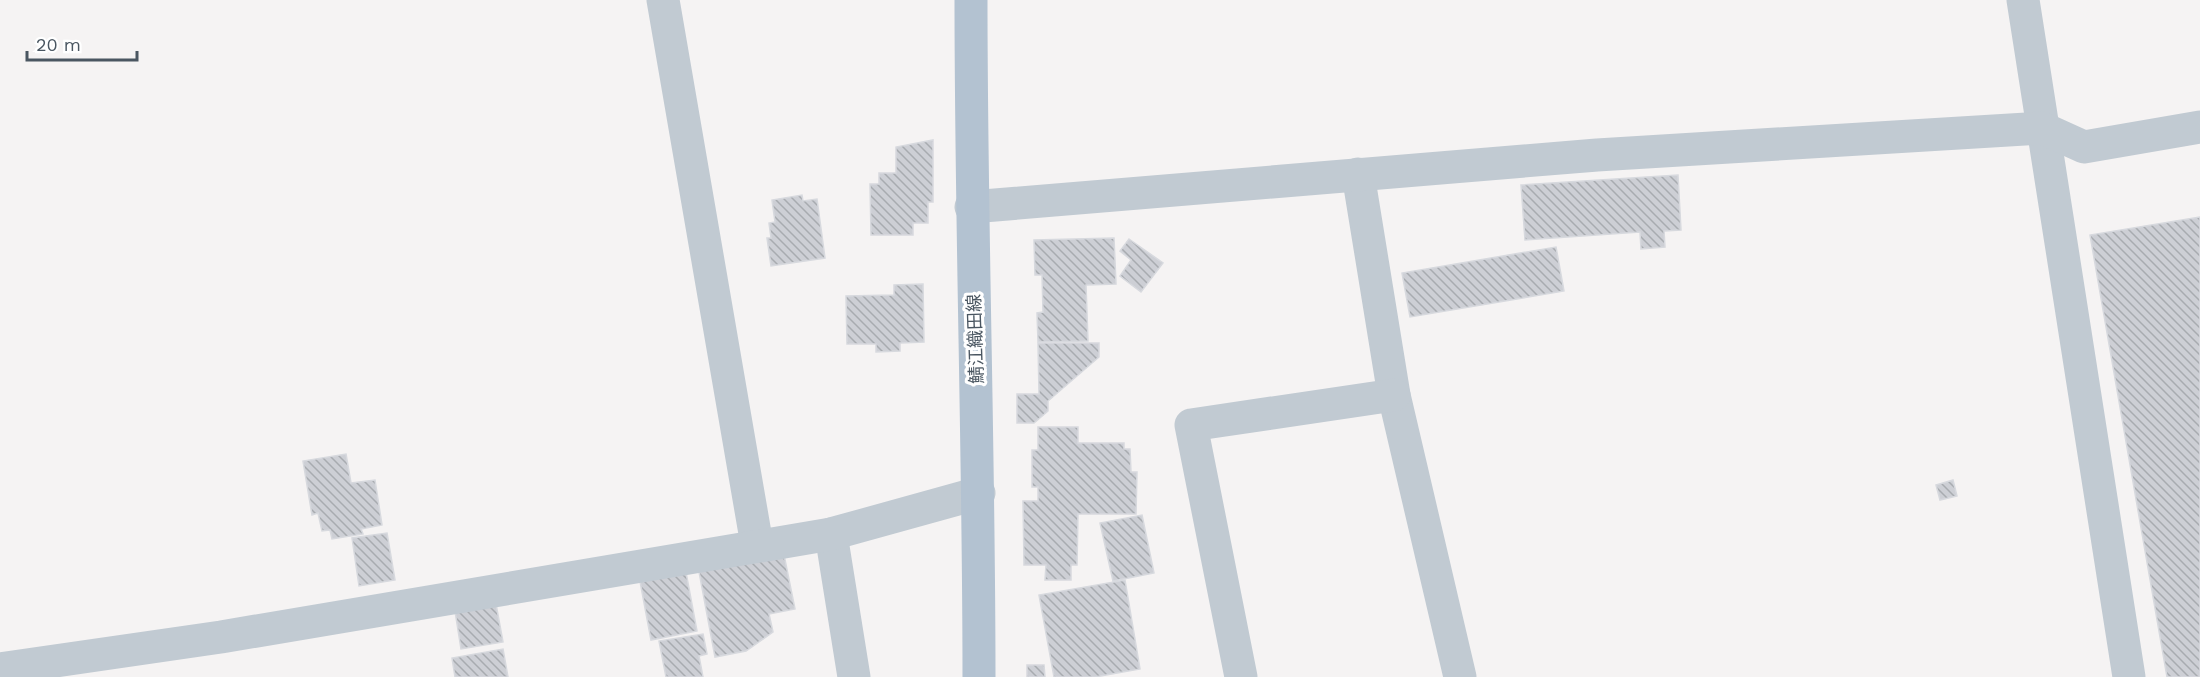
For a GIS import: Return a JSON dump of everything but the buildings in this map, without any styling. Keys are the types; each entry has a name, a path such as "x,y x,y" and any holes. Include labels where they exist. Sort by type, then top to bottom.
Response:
{"main road":[{"name":"鯖江織田線","path":"971,0 971,207 979,493 979,677"}],"street":[{"path":"663,0 757,545"},
{"path":"2023,0 2129,677"},
{"path":"971,207 1597,155 2042,128 2084,147 2200,127"},
{"path":"1358,174 1394,394 1460,677"},
{"path":"1240,677 1191,425 1394,394"},
{"path":"0,669 221,637 831,534 979,493"},
{"path":"831,534 854,677"}]}
